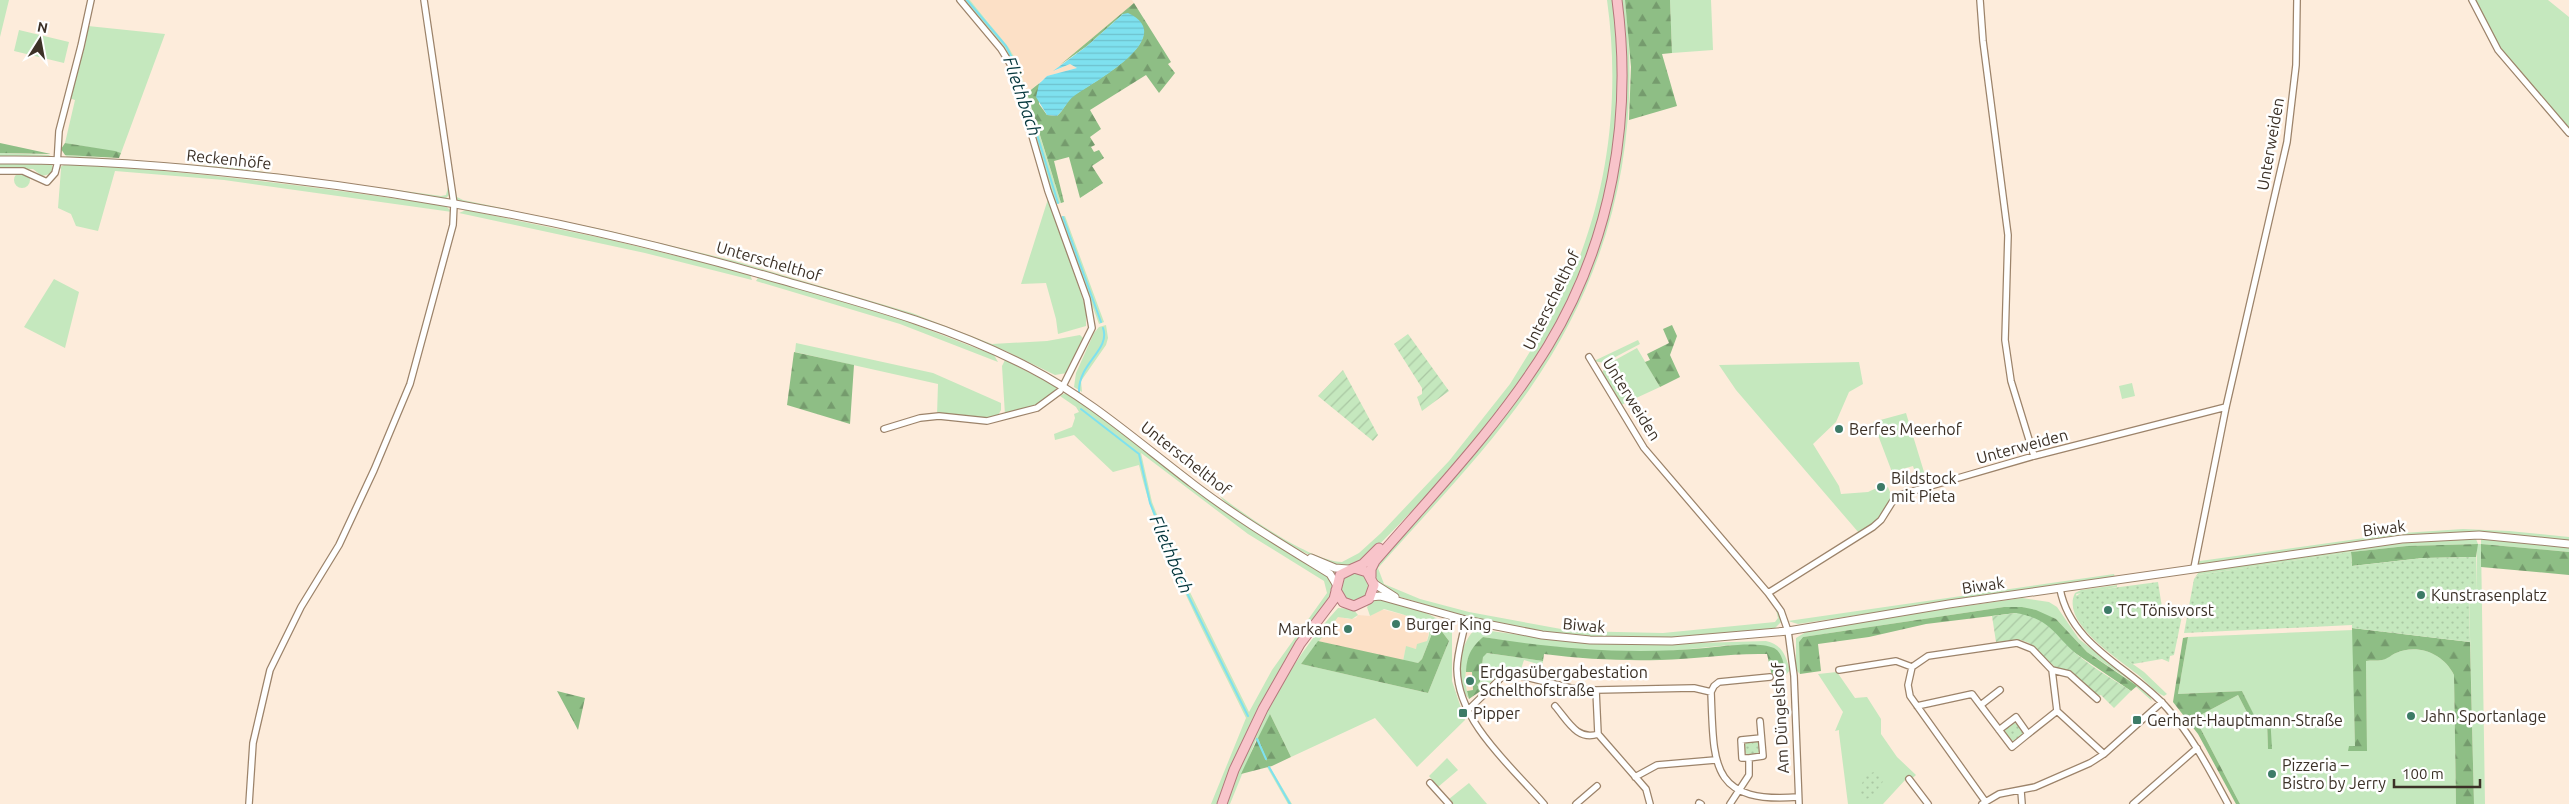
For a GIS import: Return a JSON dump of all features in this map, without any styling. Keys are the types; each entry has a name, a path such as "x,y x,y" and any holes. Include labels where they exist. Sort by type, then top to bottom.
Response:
{"main road":[{"name":"Unterschelthof","path":"1372,580 1373,564 1478,441 1529,374 1548,345 1586,271 1607,206 1620,134 1623,62 1617,0"},
{"name":"Unterschelthof","path":"1351,568 1366,561 1435,490"},
{"path":"1222,804 1248,738 1294,658 1300,644 1334,599 1340,575 1351,568 1364,570 1372,580 1371,597 1360,605 1344,602 1337,606 1294,658"},
{"path":"1336,587 1344,602"}],"street":[{"path":"0,171 23,171 47,182 55,173 59,131 81,46 90,0"},
{"path":"249,804 253,743 270,670 301,606 339,545 374,470 410,384 453,225 454,204 424,0"},
{"path":"884,429 920,418 938,416 987,421 1037,408 1062,388 1092,328 1087,299 1048,191 1012,67 1000,49 960,0"},
{"path":"1980,0 1983,41 2008,235 2005,340 2014,396 2034,456"},
{"name":"Unterweiden","path":"2194,568 2226,407 2287,142 2296,65 2298,0"},
{"path":"2472,0 2498,50 2569,133"},
{"name":"Reckenhöfe","path":"0,160 57,160 219,171 311,182 454,204"},
{"name":"Unterschelthof","path":"454,204 628,240 754,272 935,327 1001,353 1102,412 1193,484 1330,574 1336,587"},
{"name":"Unterweiden","path":"1589,356 1644,448 1768,594 1781,611 1788,631"},
{"name":"Unterweiden","path":"1768,594 1873,527 1881,520 1896,496 2034,456 2226,407"},
{"name":"Biwak","path":"1371,597 1380,596 1466,620 1542,635 1624,642 1708,638 1788,631 1949,604 2392,540 2479,535 2569,544"},
{"name":"Unterschelthof","path":"1293,550 1332,567 1351,568"},
{"name":"Biwak","path":"1372,580 1404,602"},
{"path":"2060,589 2066,606 2081,634 2162,702 2198,748 2228,804"},
{"path":"1466,620 1457,666 1459,689 1467,711 1476,725 1544,804"},
{"name":"Am Düngelshof","path":"1788,631 1794,676 1799,804"},
{"path":"2097,699 2069,674 2052,670 2032,649 2017,643 1928,656 1912,666 1908,684 1910,696 1984,802 1999,794 2036,787 2090,763 2104,754 2162,702"},
{"path":"1839,670 1896,661 1912,666"},
{"path":"2052,670 2057,711 2104,754"},
{"path":"1467,711 1498,681 1508,674 1517,674 1575,688 1596,690 1694,688 1711,692"},
{"path":"1770,677 1719,682 1714,686 1711,692 1716,760 1722,773 1740,790 1762,799 1798,797"},
{"path":"1596,690 1598,734 1648,793 1650,804"},
{"path":"1982,704 2000,690"},
{"path":"1917,706 1972,694 1982,704 2012,746 2057,711"},
{"path":"1555,706 1580,734 1587,737 1598,734"},
{"path":"1999,730 2016,717 2028,734"},
{"path":"1760,721 1761,738 1762,756 1742,758 1741,740 1761,738"},
{"path":"2133,804 2198,748"},
{"path":"1730,804 1749,774 1749,758"},
{"path":"1635,778 1657,765 1716,760"},
{"path":"1909,779 1928,804"},
{"path":"1430,783 1449,804"},
{"path":"1576,804 1597,786"},
{"path":"2021,791 2022,804"}],"shaded area":[{"path":"970,0 1132,0 1134,3 1054,71 1070,64 1077,68 1047,76 1027,93 1022,77 990,24"},
{"path":"1381,609 1412,617 1427,624 1429,630 1427,641 1416,649 1406,647 1403,661 1318,641 1338,616 1348,619 1356,618 1358,615 1370,616"},
{"path":"1472,671 1473,690 1467,691 1466,672"}],"green space":[{"path":"0,0 9,0 0,37"},
{"path":"964,0 970,0 1009,48 1017,62 1061,203 1056,204 1051,191 1013,64 1005,50"},
{"path":"1607,0 1614,0 1619,93 1618,124 1608,190 1589,252 1563,310 1530,366 1492,418 1451,468 1361,563 1344,567 1334,566 1291,545 1240,514 1220,496 1296,546 1329,560 1342,562 1359,553 1381,533 1449,461 1510,384 1555,311 1556,304 1579,260 1599,191 1606,160 1612,96 1611,32"},
{"path":"1621,0 1625,0 1629,53 1629,104 1624,155 1614,204 1600,252 1581,299 1557,345 1512,413 1456,481 1378,568 1384,584 1420,599 1469,612 1572,631 1663,633 1775,622 1778,618 1776,610 1768,598 1780,614 1782,621 1775,628 1667,638 1603,637 1548,632 1493,623 1400,597 1382,589 1375,580 1373,568 1454,474 1567,319 1616,180 1621,155 1626,74 1626,35"},
{"path":"1625,0 1670,0 1672,53 1662,54 1677,106 1629,120 1631,67"},
{"path":"1670,0 1711,0 1713,50 1672,53"},
{"path":"2474,0 2548,0 2569,17 2569,130 2500,49"},
{"path":"1134,3 1171,62 1168,64 1175,73 1159,93 1146,75 1090,110 1101,129 1090,137 1095,145 1091,147 1094,152 1099,150 1104,158 1092,166 1103,183 1080,198 1069,157 1054,161 1064,202 1061,203 1027,93 1042,81 1039,84 1039,104 1047,115 1057,116 1074,95 1132,54 1140,43 1143,33 1140,24 1123,14 1087,46 1060,65"},
{"path":"88,26 165,34 121,153 65,143 75,100 69,98 85,46"},
{"path":"19,30 69,42 64,63 14,51"},
{"path":"0,143 51,154 0,153"},
{"path":"65,143 121,153 119,158 65,155 61,149"},
{"path":"0,153 51,155 46,157 0,157"},
{"path":"65,155 236,168 441,196 446,195 449,183 450,194 445,199 68,158"},
{"path":"0,163 47,163 52,165 53,169 50,174 42,176 33,169 0,169"},
{"path":"66,164 209,175 304,186 446,206 452,212 224,180 115,171 98,231 76,226 71,214 58,208 60,167"},
{"path":"22,172 28,174 30,180 28,186 22,188 16,186 14,180 16,174"},
{"path":"453,183 457,197 463,200 606,230 735,261 912,313 992,344 1047,341 1080,335 1084,339 1067,373 1055,375 1006,351 938,325 816,286 627,237 458,202 455,199"},
{"path":"1048,199 1086,308 1086,326 1058,334 1046,283 1021,284"},
{"path":"466,210 607,239 750,274 752,280 645,253 459,213"},
{"path":"1065,216 1104,322 1099,324 1060,217"},
{"path":"759,276 906,321 994,355 998,362 900,324 756,281"},
{"path":"54,279 79,292 65,348 24,327"},
{"path":"1106,325 1108,338 1106,345 1081,381 1082,392 1074,387 1076,373 1094,333 1099,327"},
{"path":"1672,325 1677,336 1670,355 1680,377 1660,387 1645,362 1650,360 1647,354 1669,343 1663,329"},
{"path":"1408,334 1449,391 1422,411 1417,397 1422,394 1422,388 1394,344"},
{"path":"1638,340 1640,344 1604,363 1594,361"},
{"path":"796,343 933,373 1001,403 1001,410 997,417 985,420 937,415 938,384 795,352"},
{"path":"1637,348 1660,387 1621,405 1602,373 1606,365"},
{"path":"794,352 854,365 850,424 787,405"},
{"path":"1005,360 1057,387 1048,399 1041,403 1005,415 1002,366"},
{"path":"1859,362 1863,384 1849,392 1836,422 1813,444 1839,486 1841,494 1868,492 1879,487 1881,491 1888,487 1892,497 1880,518 1859,533 1736,390 1719,365"},
{"path":"1343,370 1378,435 1373,441 1318,396"},
{"path":"2132,383 2135,396 2122,399 2119,386"},
{"path":"1067,392 1096,411 1206,498 1332,579 1333,597 1309,630 1218,804 1211,804 1246,718 1172,563 1159,531 1139,465 1113,472 1074,435 1055,440 1054,434 1072,427 1075,418 1074,414 1079,412 1076,407 1060,396","holes":["1141,453 1248,534 1324,581 1327,593 1272,670 1249,712 1181,574 1152,502"]},
{"path":"1906,413 1928,485 1920,487 1913,466 1892,472 1873,422"},
{"path":"2463,529 2569,537 2569,541 2473,533 2403,536 2403,533"},
{"path":"2400,533 2399,536 2197,565 2198,560"},
{"path":"2476,539 2478,544 2481,544 2485,804 2474,804 2469,593 2476,593 2477,544 2407,546 2351,552 2198,575 2194,579 2200,570 2304,555 2372,546"},
{"path":"2481,539 2569,547 2569,552 2481,544"},
{"path":"2478,544 2476,557 2423,558 2352,566 2351,552 2407,546"},
{"path":"2481,544 2569,552 2569,575 2481,567"},
{"path":"2351,552 2352,566 2423,558 2476,557 2476,594 2469,593 2470,642 2352,628 2352,625 2184,633 2194,579 2198,575"},
{"path":"1354,571 1364,576 1369,586 1364,596 1354,601 1344,596 1339,586 1344,576"},
{"path":"2114,574 2115,577 1798,624 1788,621"},
{"path":"2158,582 2163,614 2183,611 2174,655 2170,656 2169,662 2162,659 2133,664 2116,653 2115,655 2094,637 2083,623 2075,597 2082,592"},
{"path":"2117,585 2117,587 2076,594 2085,622 2098,641 2144,672 2167,694 2164,696 2106,650 2083,628 2076,616 2073,604 2075,593 2081,590"},
{"path":"1380,597 1429,614 1452,631 1452,681 1465,720 1417,767 1375,718 1291,757 1270,714 1267,761 1256,740 1230,804 1225,804 1234,778 1272,700 1303,651 1338,608 1353,609 1358,615 1352,619 1338,617 1301,664 1428,693 1449,641 1440,629 1435,626 1422,659 1418,663 1403,661 1406,646 1416,649 1417,644 1427,641 1429,629 1427,625 1416,619 1384,609 1370,616 1367,607 1374,599"},
{"path":"2022,598 2049,602 2057,607 2079,639 2149,694 2152,701 2125,677 2087,652 2056,619 2022,607 2004,607 1803,637 1799,642 1800,674 1796,670 1796,638 1806,632 1915,613"},
{"path":"2004,607 2022,607 2036,610 2056,619 2087,652 2137,686 2131,691 2016,613 1926,624 1869,637 1818,644 1821,671 1800,674 1799,642 1803,637"},
{"path":"2016,613 2045,624 2085,661 2131,691 2114,708 2101,695 2097,696 2070,671 2056,668 2029,643 2021,640 1996,642 1992,616"},
{"path":"1435,626 1440,629 1449,641 1428,693 1301,664 1318,641 1418,663 1422,659"},
{"path":"2352,628 2470,642 2474,804 2456,804 2454,675 2444,661 2430,652 2413,649 2404,650 2384,659 2366,661 2367,751 2348,751 2349,746 2355,746"},
{"path":"1476,629 1558,640 1632,645 1766,641 1776,645 1782,651 1790,670 1786,675 1781,656 1766,646 1730,645 1669,651 1594,651 1535,646 1483,637 1469,659 1467,666 1466,681 1469,699 1461,683 1460,663 1466,643"},
{"name":"Jahn Sportanlage","path":"2353,630 2355,746 2367,750 2366,661 2384,659 2404,650 2413,649 2430,652 2444,661 2450,668 2454,675 2456,804 2240,804 2195,718 2238,695 2254,726 2267,720 2268,749 2271,749 2270,714 2256,720 2242,691 2178,694 2188,637"},
{"path":"1483,637 1566,648 1622,651 1678,650 1741,645 1767,646 1774,648 1779,653 1783,660 1786,675 1772,676 1767,654 1616,660 1544,654 1543,661 1487,653 1483,657 1480,682 1477,685 1482,690 1469,699 1467,691 1473,690 1472,672 1466,672 1467,661 1475,645"},
{"path":"2188,637 2178,694 2242,691 2256,719 2270,714 2272,749 2268,749 2267,721 2254,726 2238,695 2195,718 2240,804 2236,804 2198,734 2173,702 2183,638"},
{"path":"1487,653 1543,661 1541,675 1538,675 1541,665 1524,660 1521,669 1505,670 1482,690 1477,685 1480,682 1483,656"},
{"path":"1837,672 1855,698 1867,697 1881,719 1881,734 1897,757 1916,775 1908,782 1906,779 1883,804 1848,804 1839,730 1835,731 1843,712 1818,674"},
{"path":"557,691 585,698 578,730"},
{"path":"1270,714 1291,757 1272,766 1241,774 1257,740 1267,761 1258,738"},
{"path":"2014,723 2020,726 2023,732 2020,738 2014,741 2008,738 2005,732 2008,726"},
{"path":"1752,740 1758,742 1760,748 1758,754 1752,756 1746,754 1744,748 1746,742"},
{"path":"1447,758 1458,770 1438,787 1429,776"},
{"path":"1267,767 1270,767 1292,804 1288,804"},
{"path":"1879,770 1884,780 1873,796 1860,802 1858,792 1866,775"},
{"path":"1469,783 1487,804 1453,804 1449,799"}],"water":[{"path":"1128,13 1141,23 1144,34 1139,46 1113,70 1072,98 1057,116 1047,115 1036,97 1039,84 1047,76 1077,68 1070,64 1053,71 1087,46 1123,14"}],"waterway":[{"name":"Fliethbach","path":"967,0 1006,46 1016,66 1058,203"},
{"name":"Fliethbach","path":"1063,217 1101,322"},
{"name":"Fliethbach","path":"1079,392 1083,373 1102,343 1104,336 1103,328"},
{"name":"Fliethbach","path":"1081,409 1139,454 1150,503 1185,589 1248,716"},
{"name":"Fliethbach","path":"1257,739 1266,759"},
{"name":"Fliethbach","path":"1269,767 1290,804"}],"place":[{"name":"Berfes Meerhof","path":"1839,429"},
{"name":"Bildstock mit Pieta","path":"1881,487"},
{"name":"Kunstrasenplatz","path":"2421,595"},
{"name":"TC Tönisvorst","path":"2108,610"},
{"name":"Burger King","path":"1396,624"},
{"name":"Markant","path":"1348,629"},
{"name":"Erdgasübergabestation Schelthofstraße","path":"1470,681"},
{"name":"Pipper","path":"1463,713"},
{"name":"Jahn Sportanlage","path":"2411,716"},
{"name":"Gerhart-Hauptmann-Straße","path":"2137,720"},
{"name":"Pizzeria – Bistro by Jerry","path":"2272,774"}]}
